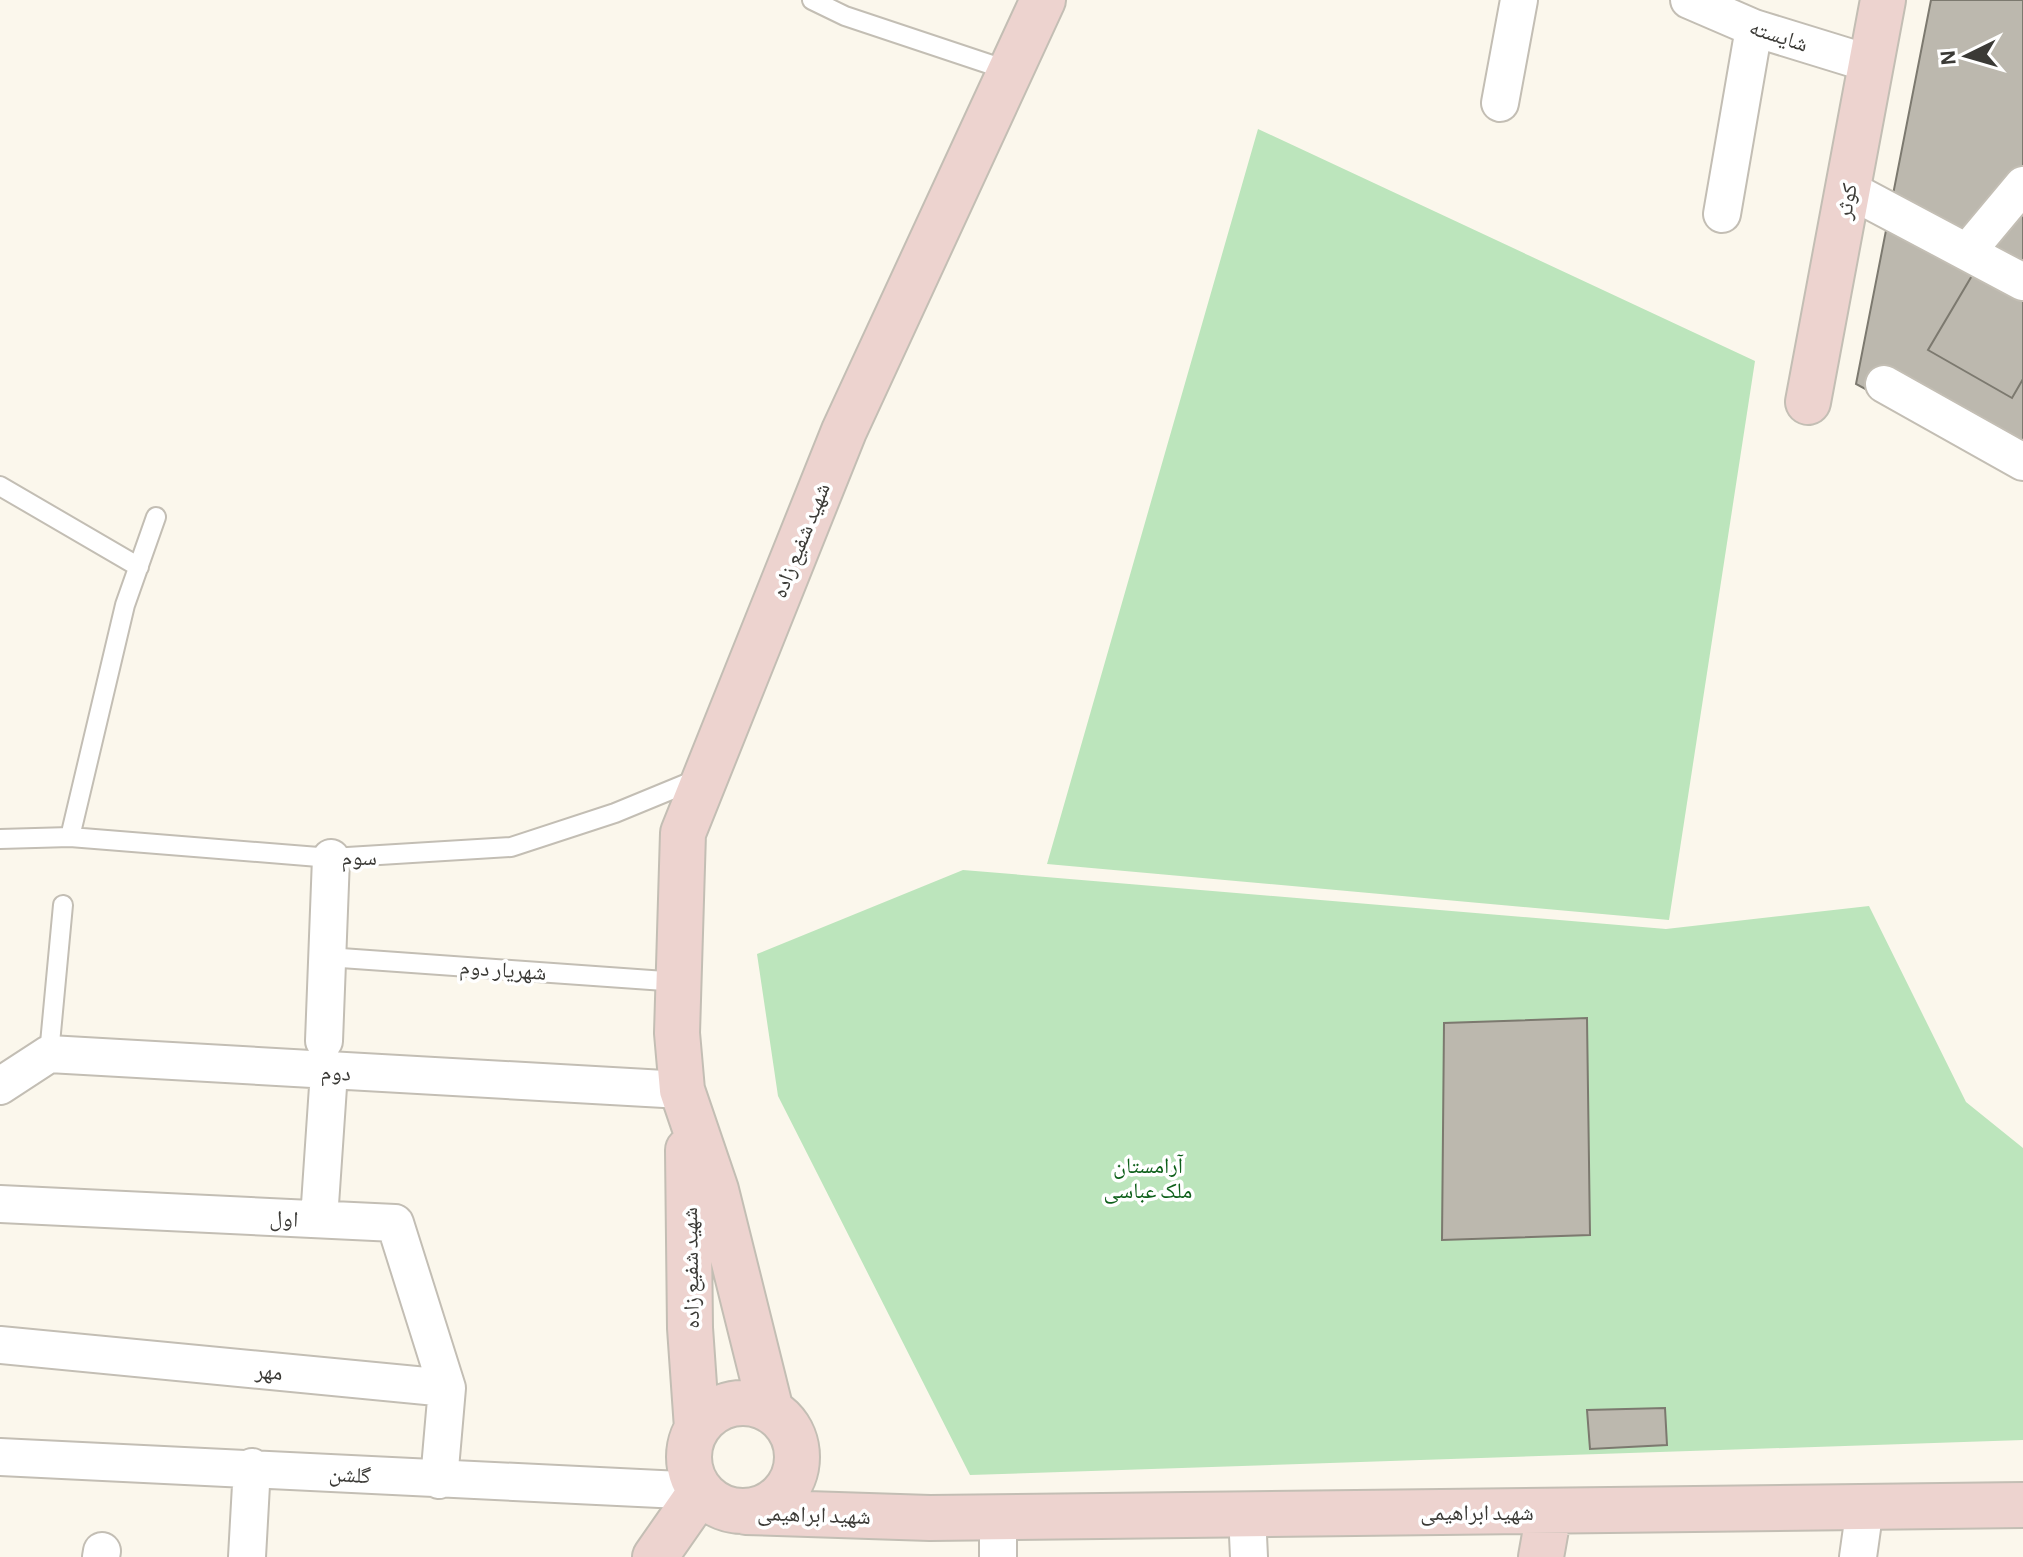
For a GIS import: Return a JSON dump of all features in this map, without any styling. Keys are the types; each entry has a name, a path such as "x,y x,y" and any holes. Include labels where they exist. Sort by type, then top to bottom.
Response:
{"street":[{"name":"شهید شفیع زاده","path":"697,1428 690,1328 685,1098 677,1033 683,833 844,431 1043,0"},
{"path":"1500,103 1519,0"},
{"name":"شایسته","path":"1689,0 1754,28 1871,64"},
{"name":"کوثر","path":"1808,402 1883,0"},
{"path":"1722,214 1754,28"},
{"path":"1967,252 2023,185"},
{"path":"1848,189 2023,282"},
{"path":"1884,384 2023,461"},
{"path":"319,1219 327,1056 331,858"},
{"path":"0,1086 49,1054"},
{"name":"دوم","path":"49,1054 327,1056 685,1098"},
{"name":"شهید شفیع زاده","path":"685,1098 742,1284 771,1411"},
{"name":"اول","path":"0,1204 395,1223 447,1388"},
{"name":"مهر","path":"0,1345 447,1388"},
{"path":"439,1480 447,1388"},
{"path":"655,1557 723,1503 777,1499 795,1471 795,1443 782,1419 771,1411 739,1403 722,1407 697,1428 689,1460 723,1503"},
{"name":"گلشن","path":"0,1457 252,1467 723,1503"},
{"path":"247,1557 252,1467"},
{"name":"شهید ابراهیمی","path":"795,1471 842,1490 998,1536 1247,1514 2023,1505"},
{"path":"683,1557 723,1503"},
{"name":"شهید ابراهیمی","path":"723,1503 930,1518"},
{"path":"1858,1557 1865,1507"},
{"path":"1541,1557 1549,1512"},
{"path":"1247,1514 1249,1557"}],"lane":[{"path":"812,0 845,16 1010,71"},
{"path":"0,486 139,567"},
{"path":"70,837 125,605 156,517"},
{"name":"سوم","path":"0,839 70,837 331,858 511,847 615,813 706,775"},
{"path":"49,1054 63,905"},
{"name":"شهریار دوم","path":"327,957 679,982"}],"green space":[{"path":"1258,129 1755,361 1669,920 1047,864"},
{"name":"آرامستان ملک عباسی","path":"963,870 1666,929 1869,906 1966,1102 2023,1148 2023,1440 970,1475 778,1096 757,954"}],"building":[{"path":"1931,0 2023,0 2023,474 1856,384"},
{"path":"1986,252 2023,273 2023,379 2012,398 1928,350"},
{"path":"1587,1018 1590,1235 1442,1240 1444,1023"},
{"path":"1665,1408 1667,1445 1590,1449 1587,1410"}]}
